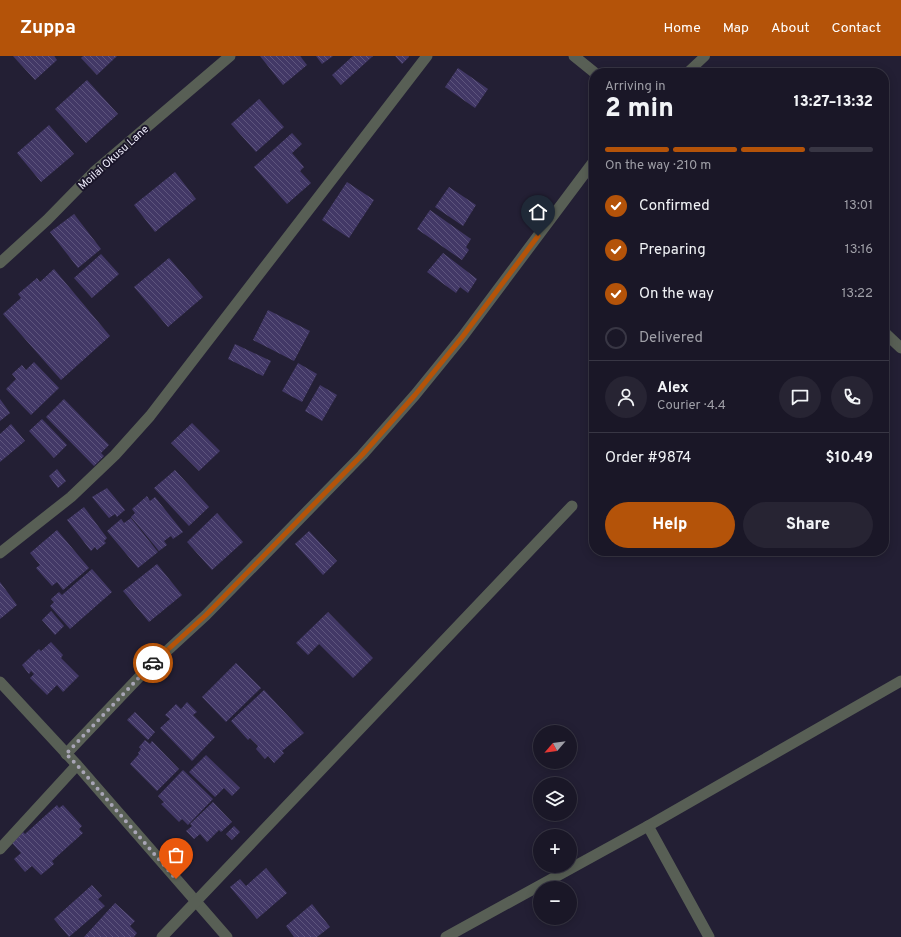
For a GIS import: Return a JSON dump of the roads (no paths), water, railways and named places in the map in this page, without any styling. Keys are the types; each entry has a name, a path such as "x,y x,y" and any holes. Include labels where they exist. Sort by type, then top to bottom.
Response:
{"street":[{"name":"Moilai Okusu Lane","path":"0,262 47,220 94,172 230,56"},
{"path":"0,554 71,497 115,455 150,416 428,56"},
{"path":"574,56 589,68"},
{"path":"66,754 144,672 206,615 362,455 415,395 463,336 589,168"},
{"path":"889,337 901,348"},
{"path":"162,937 572,506"},
{"path":"446,937 648,826 901,681"},
{"path":"0,682 77,765 227,937"},
{"path":"0,849 77,765"},
{"path":"648,826 709,937"}],"lane":[{"path":"692,68 705,56"}]}
